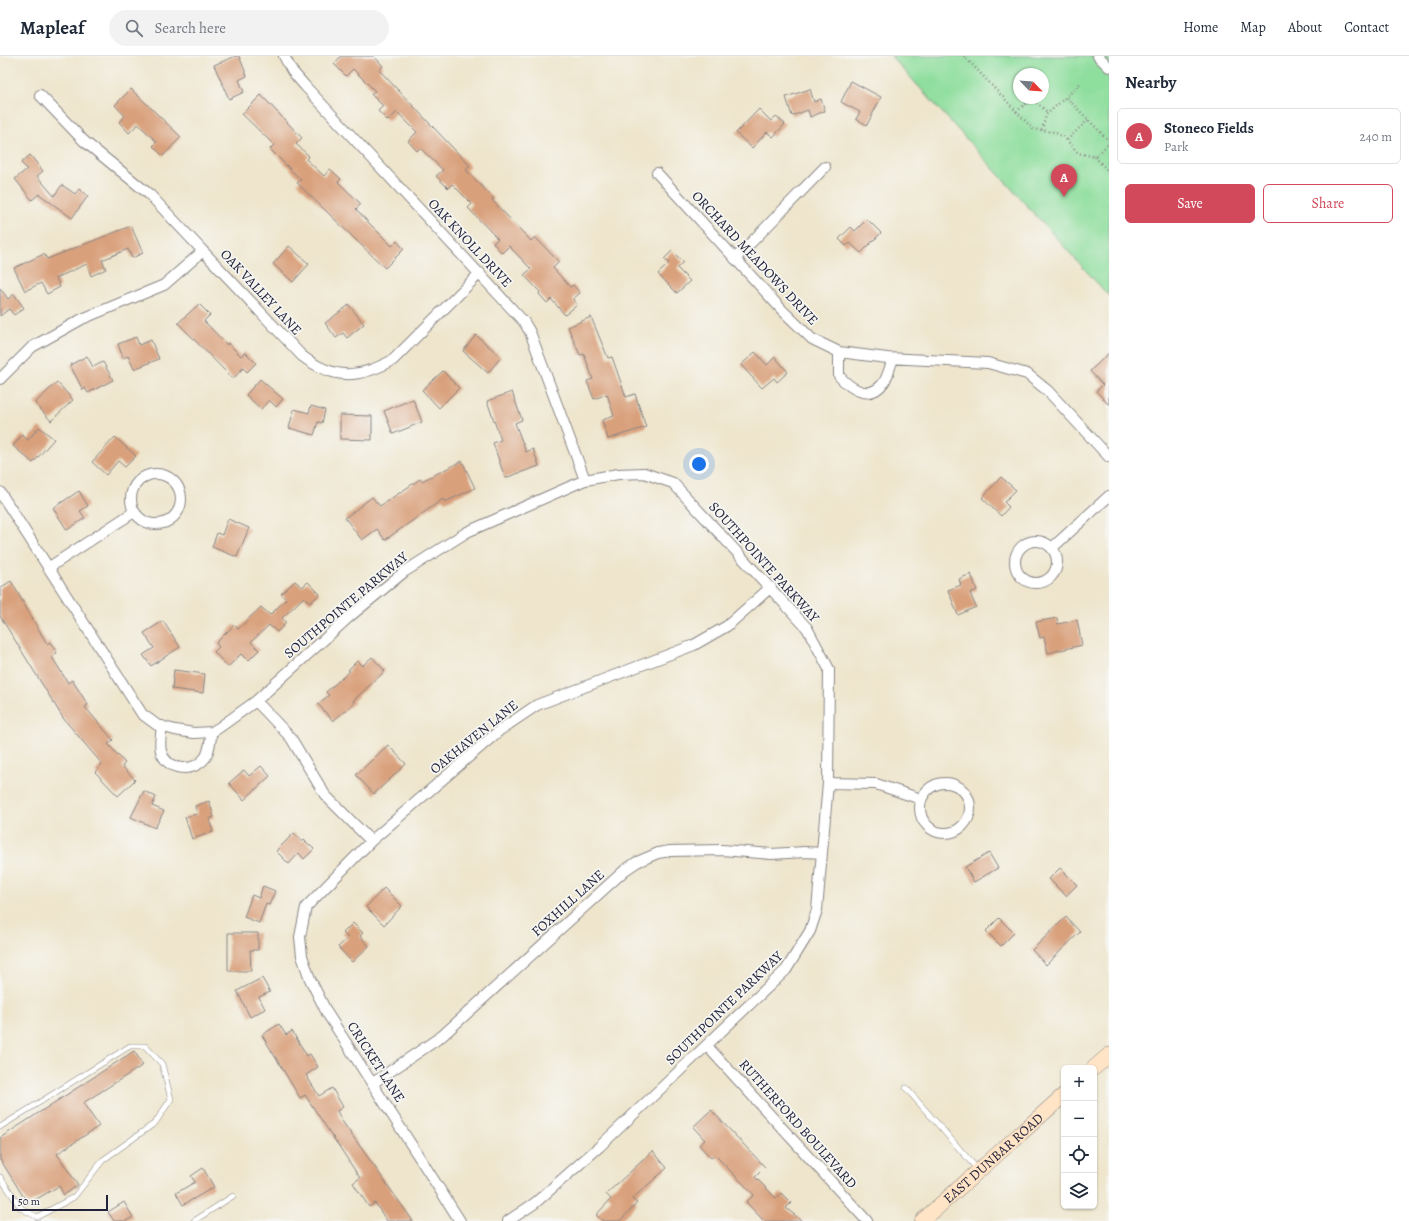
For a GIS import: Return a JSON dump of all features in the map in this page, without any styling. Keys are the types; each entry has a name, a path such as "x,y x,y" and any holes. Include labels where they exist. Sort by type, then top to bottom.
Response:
{"street":[{"name":"OAK KNOLL DRIVE","path":"284,56 292,71 304,86 480,273 524,322 530,332 585,480"},
{"path":"1098,56 1109,68"},
{"name":"OAK VALLEY LANE","path":"40,95 84,142 150,195 302,356 315,366 328,372 361,374 392,360 480,273"},
{"path":"736,259 825,167"},
{"name":"ORCHARD MEADOWS DRIVE","path":"657,173 782,311 812,339 839,352 893,359 988,363 1027,374 1048,391 1109,457"},
{"path":"2,374 32,347 82,319 164,285 203,251"},
{"path":"839,352 839,376 849,387 863,393 876,390 884,382 893,359"},
{"name":"SOUTHPOINTE PARKWAY","path":"212,732 256,700 348,618 404,572 467,532 585,480 618,474 644,473 673,483 771,587 807,628 829,669 828,783 817,910 810,930 799,952 786,970 599,1147 535,1203 508,1221"},
{"path":"160,474 174,482 180,497 178,509 171,519 163,523 155,524 146,522 139,518 134,512 131,496 136,485 144,477 160,474"},
{"path":"0,492 142,714 157,725 162,726 194,733 212,732 208,754 198,764 182,769 167,763 160,749 162,726"},
{"path":"1052,548 1109,496"},
{"path":"48,568 134,512"},
{"path":"1040,541 1052,548 1056,560 1056,567 1048,578 1043,581 1029,581 1019,573 1015,561 1016,554 1026,543 1040,541"},
{"name":"OAKHAVEN LANE","path":"306,908 371,841 500,730 537,705 694,645 727,626 771,587"},
{"path":"256,700 291,738 325,795 371,841"},
{"path":"947,782 955,784 967,795 970,810 968,818 957,830 949,833 941,833 932,830 921,816 920,808 922,799 932,787 947,782"},
{"path":"828,783 876,784 922,799"},
{"name":"FOXHILL LANE","path":"373,1083 442,1036 625,870 637,862 658,853 683,850 722,850 770,854 822,853"},
{"name":"CRICKET LANE","path":"306,908 300,937 302,956 310,979 327,1013 460,1221"},
{"name":"RUTHERFORD BOULEVARD","path":"707,1046 867,1221"},
{"path":"1097,1065 1109,1055"},
{"name":"EAST DUNBAR ROAD","path":"922,1221 1061,1098"}],"lane":[{"path":"0,1127 130,1046 145,1046 162,1064 171,1098 155,1123 103,1160 74,1197 37,1217 21,1208 0,1177"},
{"path":"906,1088 978,1170"},
{"path":"194,1221 233,1196"}],"path":[{"path":"964,56 1032,129 1054,132 1066,140 1078,153 1095,157 1109,172"},
{"path":"1042,130 1043,120 1048,113 1080,84"},
{"path":"1066,97 1109,143 1095,157"},
{"path":"1016,112 1032,101 1037,102 1048,113"},
{"path":"1066,140 1088,120"}],"green space":[{"path":"891,56 1109,56 1109,296"}],"building":[{"path":"239,56 247,76 239,80 244,92 229,99 214,65"},
{"path":"341,56 374,56 383,66 379,70 470,166 466,170 494,199 492,200 531,241 535,237 559,262 553,268 570,287 573,285 580,293 573,299 577,305 565,315 551,299 547,303 539,294 540,292 524,275 531,269 509,246 502,253 493,243 498,239 468,208 472,204 452,184 448,188 436,176 443,170 420,148 417,151 408,141 417,132 397,112 388,121 378,111 383,106 371,94 375,91 353,69 346,76 334,64"},
{"path":"851,81 881,97 867,125 856,119 860,112 841,102"},
{"path":"131,89 181,137 163,156 153,146 157,142 138,124 129,133 119,122 125,116 115,105"},
{"path":"810,89 814,102 821,99 825,111 810,117 808,110 792,116 786,97"},
{"path":"261,95 302,138 296,144 309,156 306,159 324,176 330,169 341,179 338,182 361,204 356,209 392,246 397,241 404,249 385,268 297,183 301,180 270,149 274,145 242,114"},
{"path":"759,109 771,121 776,116 785,124 773,137 767,132 752,148 736,133"},
{"path":"30,155 43,171 37,176 54,196 62,185 75,194 79,189 88,196 72,218 39,194 32,200 15,179 27,169 21,163"},
{"path":"867,219 881,233 861,253 850,243 846,246 839,239 851,227 855,231"},
{"path":"131,226 143,253 132,258 128,249 102,260 106,269 91,276 87,264 56,278 60,287 47,294 41,283 25,291 14,268 44,254 47,259"},
{"path":"289,246 309,264 293,282 273,264"},
{"path":"672,251 683,262 677,268 690,281 677,293 658,274 669,263 664,259"},
{"path":"0,288 8,299 14,294 24,308 14,315 9,309 0,316"},
{"path":"199,304 210,315 204,321 227,345 228,343 241,356 245,352 256,363 247,372 243,368 233,379 178,323"},
{"path":"349,305 364,324 347,338 343,333 336,338 325,323"},
{"path":"591,317 608,358 612,357 626,397 635,394 646,427 608,439 602,420 614,416 607,394 594,399 587,381 593,379 584,354 580,355 568,327"},
{"path":"476,335 501,357 488,373 463,351"},
{"path":"136,337 139,345 151,340 159,359 134,369 128,356 123,358 118,344"},
{"path":"755,352 767,365 775,357 788,372 777,382 774,378 762,388 741,365"},
{"path":"1109,353 1109,405 1096,391 1103,385 1090,371"},
{"path":"87,356 93,367 103,362 113,380 88,393 85,388 83,390 70,365"},
{"path":"443,371 459,388 439,408 422,390"},
{"path":"260,379 283,399 276,407 269,400 261,409 246,395"},
{"path":"57,382 73,400 51,421 35,403"},
{"path":"512,392 522,420 515,423 526,452 533,449 539,466 505,478 493,443 501,440 487,401"},
{"path":"413,399 422,422 393,434 384,411"},
{"path":"311,406 325,410 322,423 318,422 314,435 289,428 294,409 309,413"},
{"path":"340,415 372,416 372,440 340,439"},
{"path":"39,427 54,439 33,463 13,446 22,435 28,440"},
{"path":"115,437 136,456 125,467 118,461 106,475 92,462"},
{"path":"462,461 475,488 445,502 443,499 385,540 377,529 362,540 345,518 372,497 380,506 420,479 422,481"},
{"path":"1001,477 1016,490 1004,502 1009,507 1001,516 982,498"},
{"path":"79,491 88,506 80,511 85,518 67,530 53,508"},
{"path":"228,519 249,528 237,557 212,547 217,533 222,535"},
{"path":"971,574 977,590 970,593 976,607 958,615 948,590 961,585 959,579"},
{"path":"11,581 47,644 50,642 57,653 52,657 68,683 72,680 88,705 85,707 113,740 108,744 125,763 122,766 135,780 118,796 95,772 102,764 63,718 0,616 0,588"},
{"path":"295,581 302,587 308,582 320,594 310,603 304,597 282,618 286,623 277,632 269,625 251,642 259,650 248,661 241,654 228,667 214,652 219,647 216,643 234,625 238,629 261,607 270,615 286,599 281,594"},
{"path":"1057,618 1058,624 1077,620 1082,645 1048,653 1044,637 1040,638 1036,622"},
{"path":"163,621 180,647 151,666 143,655 154,648 144,633"},
{"path":"372,657 385,671 353,701 354,703 333,721 318,704 329,695 326,692 350,671 348,670 357,661 362,666"},
{"path":"174,670 205,674 203,693 172,689"},
{"path":"388,745 406,764 374,794 356,775"},
{"path":"261,766 270,776 244,800 229,783 244,770 249,776"},
{"path":"144,791 156,797 152,806 164,811 155,828 131,817"},
{"path":"209,801 214,817 209,819 213,832 192,839 185,817 197,814 195,806"},
{"path":"294,833 302,842 304,840 314,849 304,859 299,853 289,864 276,851"},
{"path":"989,853 998,868 974,882 965,867"},
{"path":"1060,868 1077,885 1066,896 1049,879"},
{"path":"263,886 275,891 269,905 266,904 259,923 244,917 252,895 259,898"},
{"path":"384,888 402,906 384,925 366,907"},
{"path":"1066,917 1080,932 1046,965 1032,950"},
{"path":"999,918 1014,933 1001,946 986,931"},
{"path":"353,923 363,933 360,936 369,946 352,962 338,947 348,938 343,933"},
{"path":"228,933 258,933 258,950 250,950 251,971 228,971"},
{"path":"262,978 270,992 259,997 265,1009 250,1017 237,991"},
{"path":"279,1024 286,1035 292,1031 307,1056 310,1054 318,1067 306,1075 319,1096 332,1088 343,1107 337,1111 342,1121 413,1221 387,1221 375,1203 369,1207 353,1183 360,1178 305,1095 300,1098 262,1035"},
{"path":"134,1051 143,1065 83,1103 99,1126 57,1154 78,1185 64,1195 59,1186 28,1204 0,1159 0,1138"},
{"path":"711,1110 765,1167 755,1177 776,1198 781,1193 791,1203 786,1208 802,1221 764,1221 746,1202 754,1195 715,1155 711,1158 699,1145 705,1140 693,1127"},
{"path":"653,1151 667,1168 632,1199 637,1203 620,1221 603,1221 596,1215 611,1199 606,1194"},
{"path":"203,1168 214,1187 183,1205 176,1193 195,1182 191,1176"},
{"path":"124,1202 133,1217 126,1221 114,1221 108,1212"}],"place":[{"name":"Stoneco Fields","path":"1064,197"}]}
